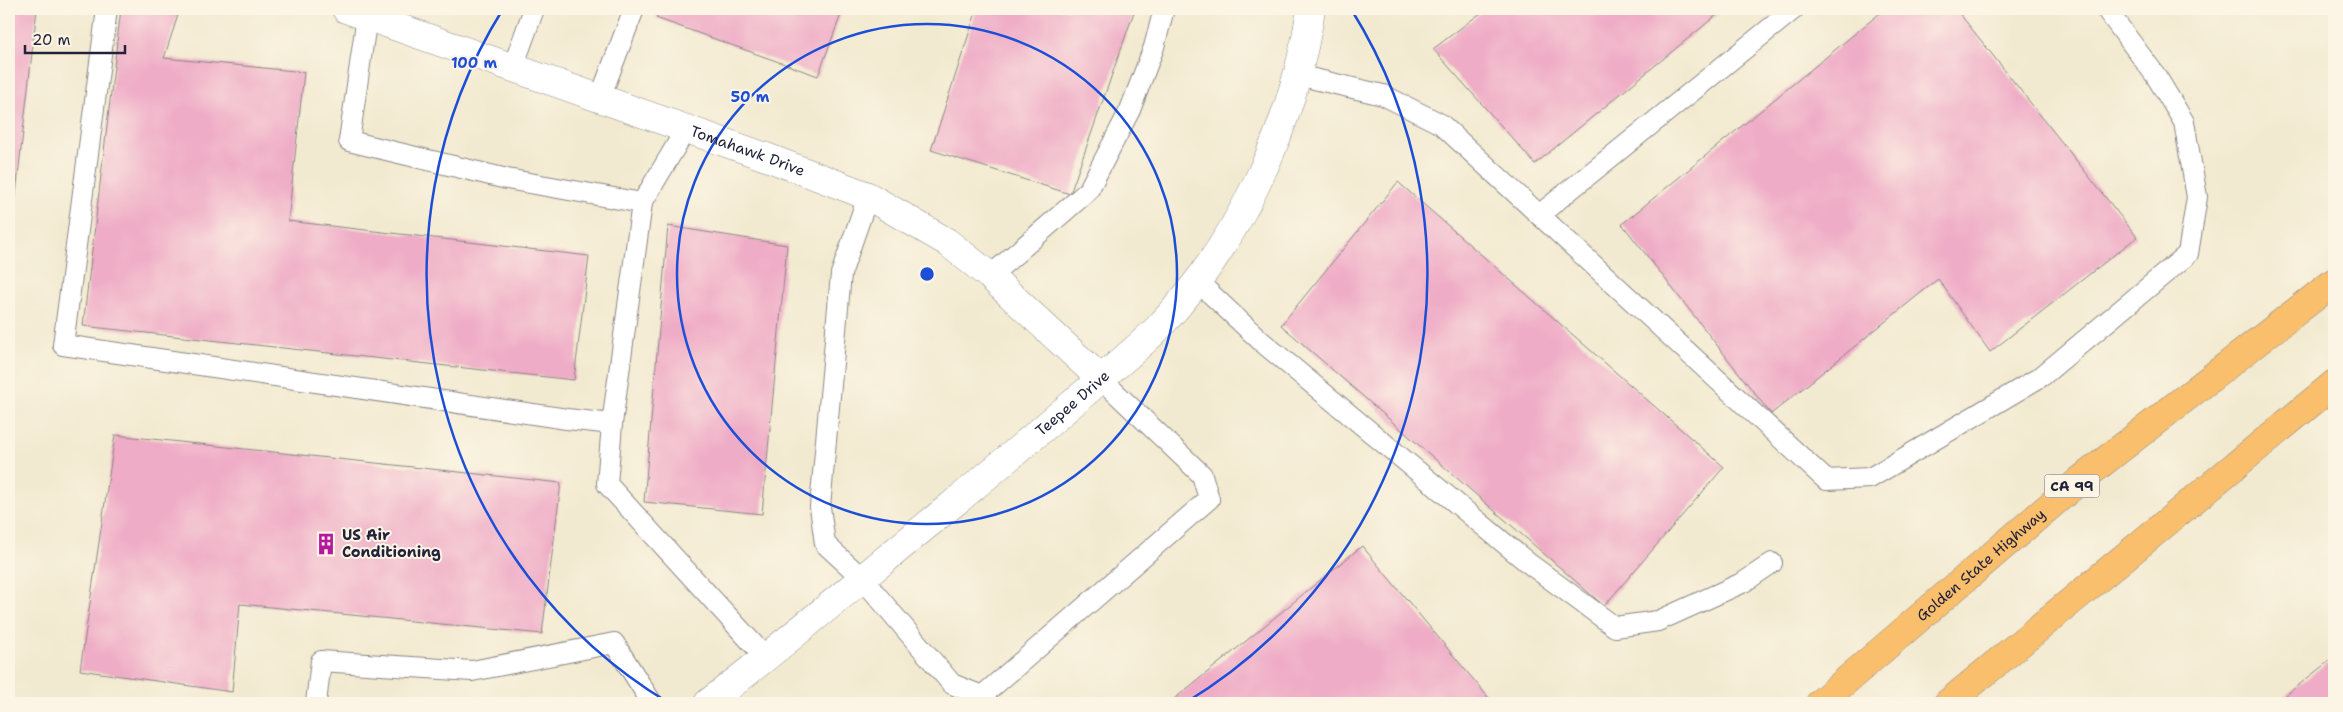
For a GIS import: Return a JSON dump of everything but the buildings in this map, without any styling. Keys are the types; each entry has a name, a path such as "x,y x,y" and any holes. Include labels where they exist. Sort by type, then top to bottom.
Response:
{"highway":[{"name":"Golden State Highway","path":"1820,703 2079,481 2333,279"},
{"path":"1948,703 2334,384"}],"street":[{"name":"Teepee Drive","path":"708,703 766,658 1023,446 1156,330 1221,249 1254,186 1288,111 1306,41 1311,9"},
{"name":"Tomahawk Drive","path":"357,12 868,196 947,242 990,276 1101,379"}],"lane":[{"path":"107,9 63,345 557,418 612,424"},
{"path":"513,67 534,9"},
{"path":"600,98 634,9"},
{"path":"990,276 1088,191 1130,110 1154,48 1164,9"},
{"path":"1539,214 1794,9"},
{"path":"1297,75 1383,95 1441,124 1826,480 1870,478 2042,376 2188,254 2197,197 2184,122 2156,76 2106,9"},
{"path":"357,12 349,141 507,179 642,203"},
{"path":"686,129 642,203 612,424 607,484 766,658"},
{"path":"868,196 841,274 820,507 825,544 862,578 952,684 982,696 1209,499 1202,475 1101,379"},
{"path":"1197,281 1262,342 1504,543 1615,627 1658,621 1744,582 1772,563"},
{"path":"316,703 321,661 472,671 614,643 652,703"}],"place":[{"name":"US Air Conditioning","path":"326,544"}]}
